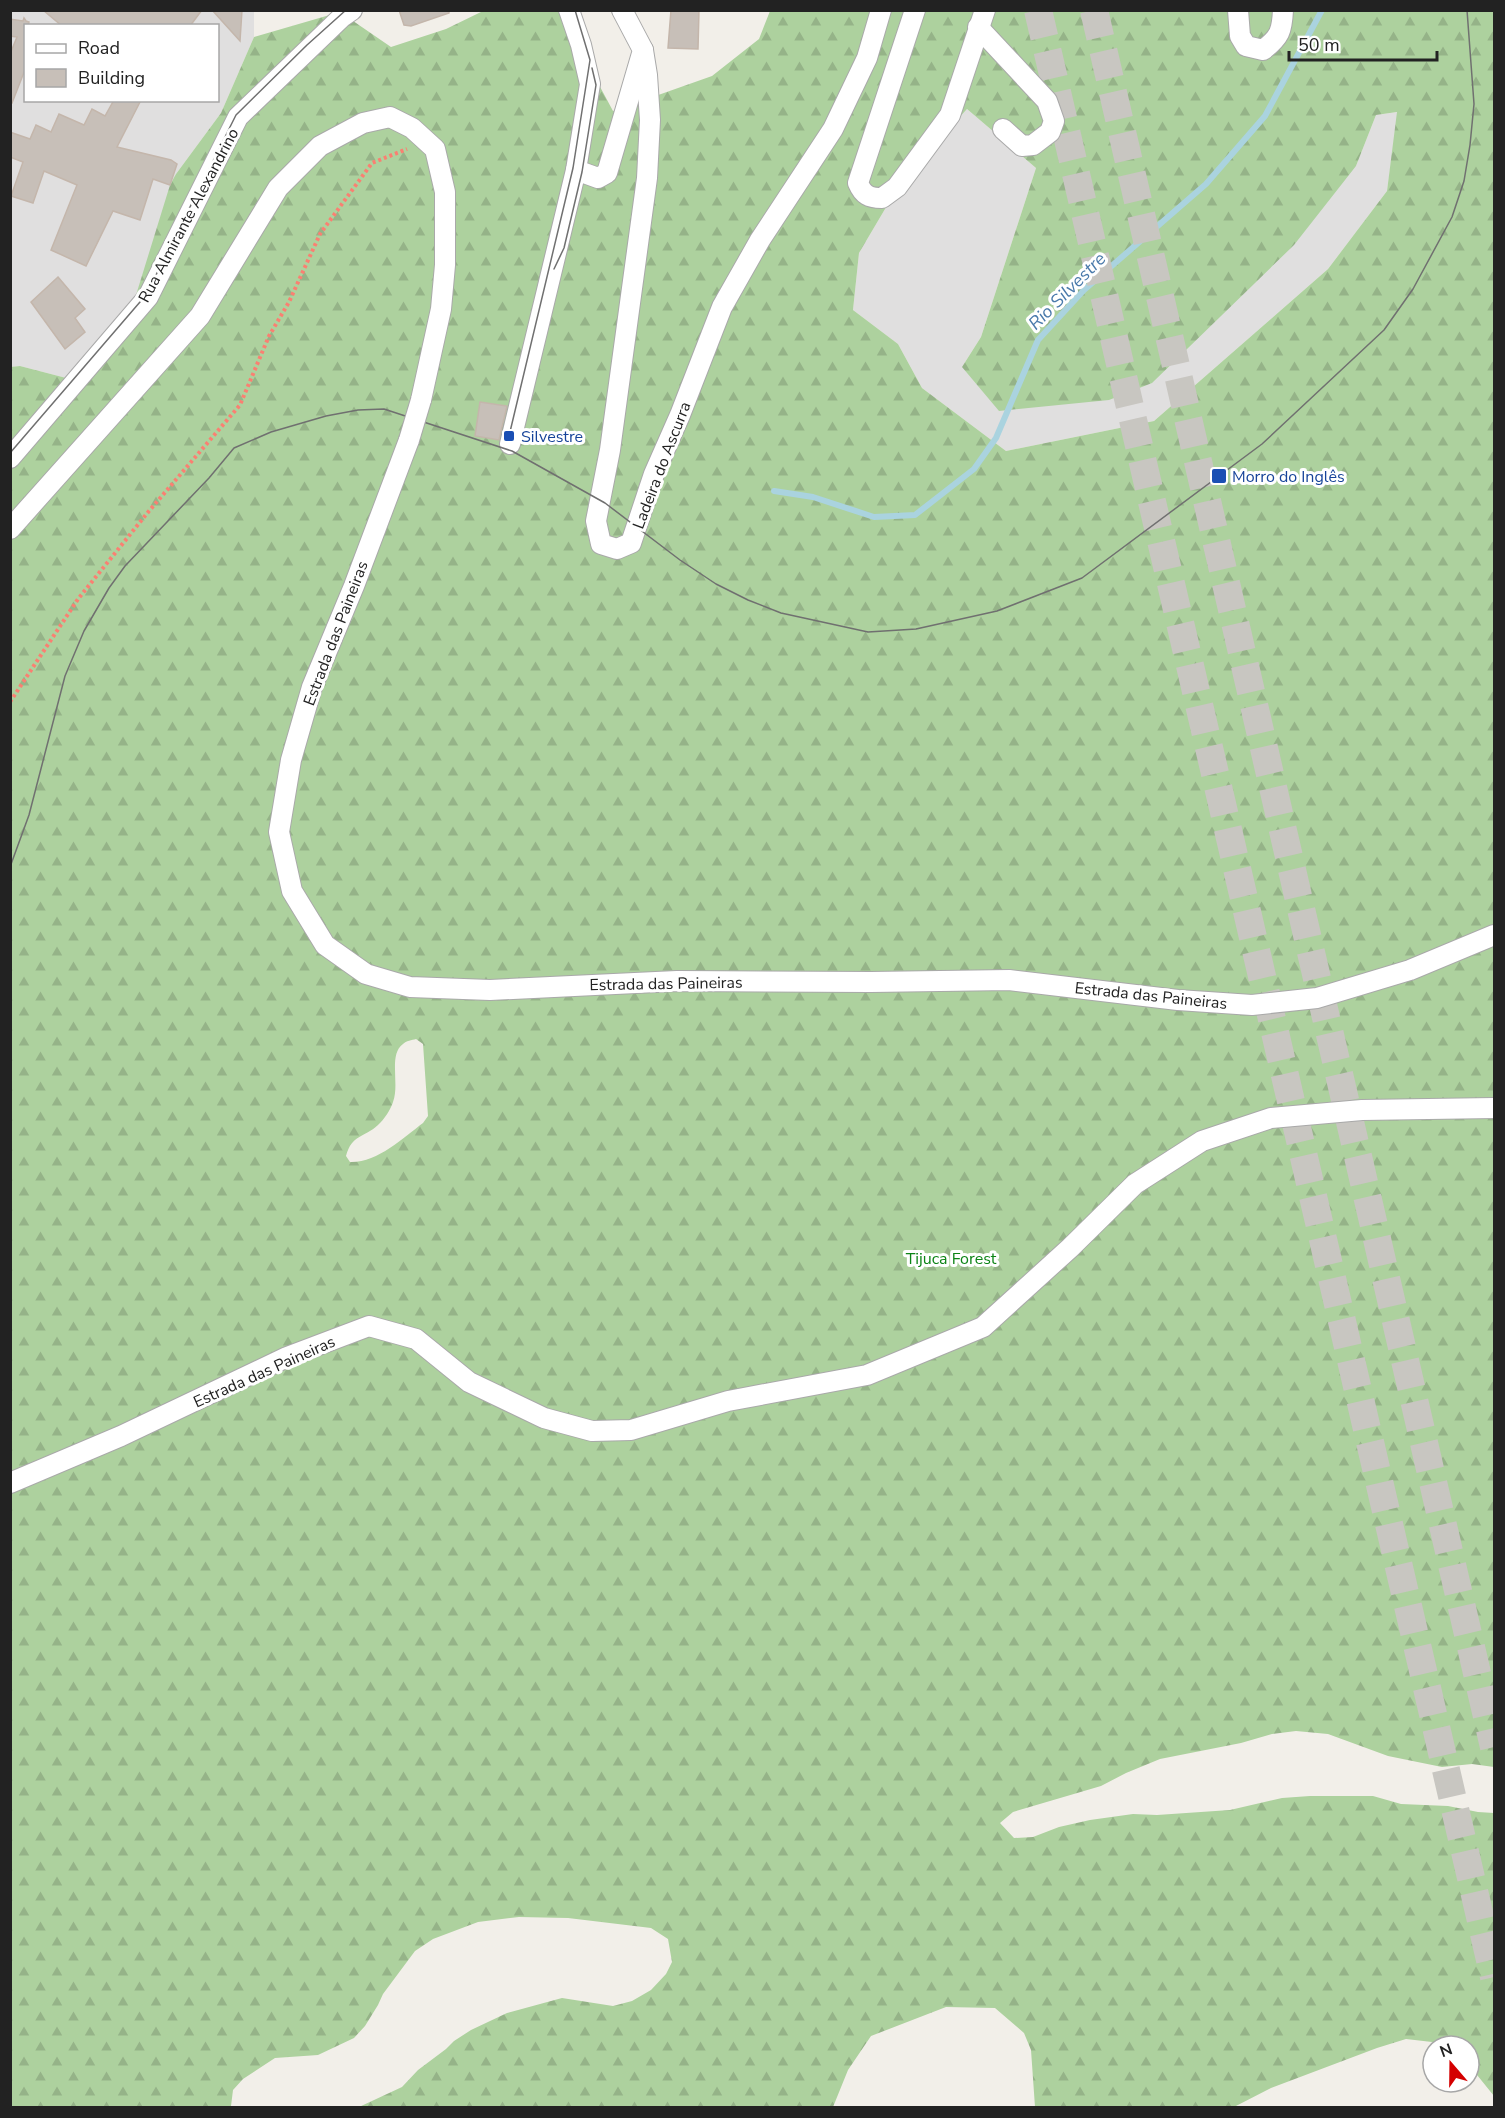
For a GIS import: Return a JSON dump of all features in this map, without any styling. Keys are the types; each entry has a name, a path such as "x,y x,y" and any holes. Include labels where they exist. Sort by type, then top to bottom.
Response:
{"street":[{"name":"Rua Almirante Alexandrino","path":"10,458 148,297 238,117 352,10"},
{"path":"510,444 576,170 590,84 581,45 569,10"},
{"path":"576,170 598,178 607,173 643,50 622,10"},
{"name":"Ladeira do Ascurra","path":"643,50 650,120 647,178 610,450 596,521 601,544 617,549 631,543 654,474 680,415 722,307 760,240 833,129 867,58 881,10"},
{"path":"915,10 858,183 862,192 871,198 882,198 897,187 950,115 981,19"},
{"path":"1238,10 1240,36 1246,46 1263,50 1277,40 1283,25 1283,10"},
{"path":"981,19 1047,101 1054,121 1050,132 1033,145 1022,146 1003,129"},
{"name":"Estrada das Paineiras","path":"10,529 200,316 278,188 320,146 363,123 390,117 412,128 435,149 445,192 445,265 441,309 409,440 354,586 312,687 291,760 279,832 292,891 325,945 366,974 410,987 490,990 677,981 1009,980 1178,1000 1252,1005 1317,998 1410,970 1494,935"},
{"name":"Estrada das Paineiras","path":"10,1483 121,1437 287,1357 369,1326 416,1339 469,1382 543,1418 592,1431 631,1430 728,1401 867,1375 983,1327 1136,1184 1202,1141 1271,1118 1362,1110 1494,1108"}],"path":[{"path":"10,702 78,599 149,511 240,405 269,336 289,302 320,234 372,163 427,141"}],"shaded area":[{"path":"10,11 254,11 254,37 221,113 176,174 132,308 70,379 20,366 11,367"},
{"path":"967,109 1036,168 981,337 962,367 1356,166 1376,115 1398,112 1387,191 1328,269 1154,421 1006,451 922,388 898,344 853,310 859,253 901,182"}],"green space":[{"name":"Tijuca Forest","path":"483,11 571,11 590,68 613,111 712,76 759,39 770,11 1494,11 1494,1767 1472,1764 1442,1767 1388,1756 1328,1734 1296,1731 1272,1734 1241,1743 1160,1759 1101,1786 1013,1812 1000,1823 1014,1838 1033,1837 1059,1827 1090,1820 1133,1814 1157,1815 1230,1810 1282,1798 1310,1796 1373,1796 1401,1804 1448,1806 1494,1813 1494,2096 1481,2080 1481,2034 1421,2034 1421,2041 1406,2039 1377,2048 1271,2088 1234,2107 1035,2107 1031,2050 1024,2033 995,2008 946,2007 871,2036 848,2070 833,2107 359,2107 402,2087 418,2070 454,2041 507,2013 562,1998 613,2006 632,2001 651,1990 666,1974 672,1962 668,1939 651,1928 568,1918 519,1917 478,1922 433,1939 415,1951 383,1994 365,2026 354,2038 318,2055 275,2058 243,2079 233,2090 231,2106 233,2107 11,2107 10,367 20,366 70,379 132,308 170,185 221,113 254,37 340,12 391,47 446,29","holes":["967,109 1036,168 981,337 962,367 999,411 1109,400 1152,383 1294,245 1356,166 1376,115 1397,112 1387,191 1328,269 1154,421 1006,451 922,388 898,344 853,310 859,253 901,182","416,1039 423,1044 428,1116 423,1123 380,1154 350,1162 346,1156 352,1144 380,1123 392,1105 395,1095 395,1062 399,1049 406,1042"]}],"building":[{"path":"43,10 202,10 192,24 60,24"},
{"path":"212,10 242,10 240,41"},
{"path":"399,10 449,10 449,13 411,26 404,25"},
{"path":"671,10 699,10 698,49 668,48"},
{"path":"24,18 29,22 24,24 24,72 12,103 10,102 10,54 17,37 10,36 10,19 23,21"},
{"path":"113,102 140,102 117,147 171,160 177,164 170,185 153,179 140,220 113,211 86,266 51,250 77,185 44,171 33,203 11,196 23,162 10,157 10,132 30,139 36,125 51,132 59,114 84,125 92,109 105,116"},
{"path":"58,277 85,309 75,318 85,332 65,349 31,302"},
{"path":"480,402 507,406 499,440 475,436"}],"waterway":[{"name":"Rio Silvestre","path":"774,491 813,497 874,517 915,515 974,469 996,438 1038,340 1084,290 1206,184 1265,116 1322,10"}],"tunnel":[{"path":"1038,10 1494,1977"},
{"path":"1094,10 1494,1747"}],"tram line":[{"path":"10,453 146,295 236,115 346,10"},
{"path":"509,436 573,168 590,60 575,10"},
{"path":"10,867 29,815 65,676 84,631 109,588 125,566 209,478 234,448 271,432 326,416 358,410 384,409 512,451 605,503 680,560 716,584 781,613 868,632 916,629 997,611 1082,578 1262,444 1384,330 1413,289 1452,217 1464,181 1474,104 1467,10"},
{"path":"554,269 564,248 582,172 596,85 592,68"}],"place":[{"name":"Silvestre","path":"509,436"},
{"name":"Morro do Inglês","path":"1219,476"}]}
